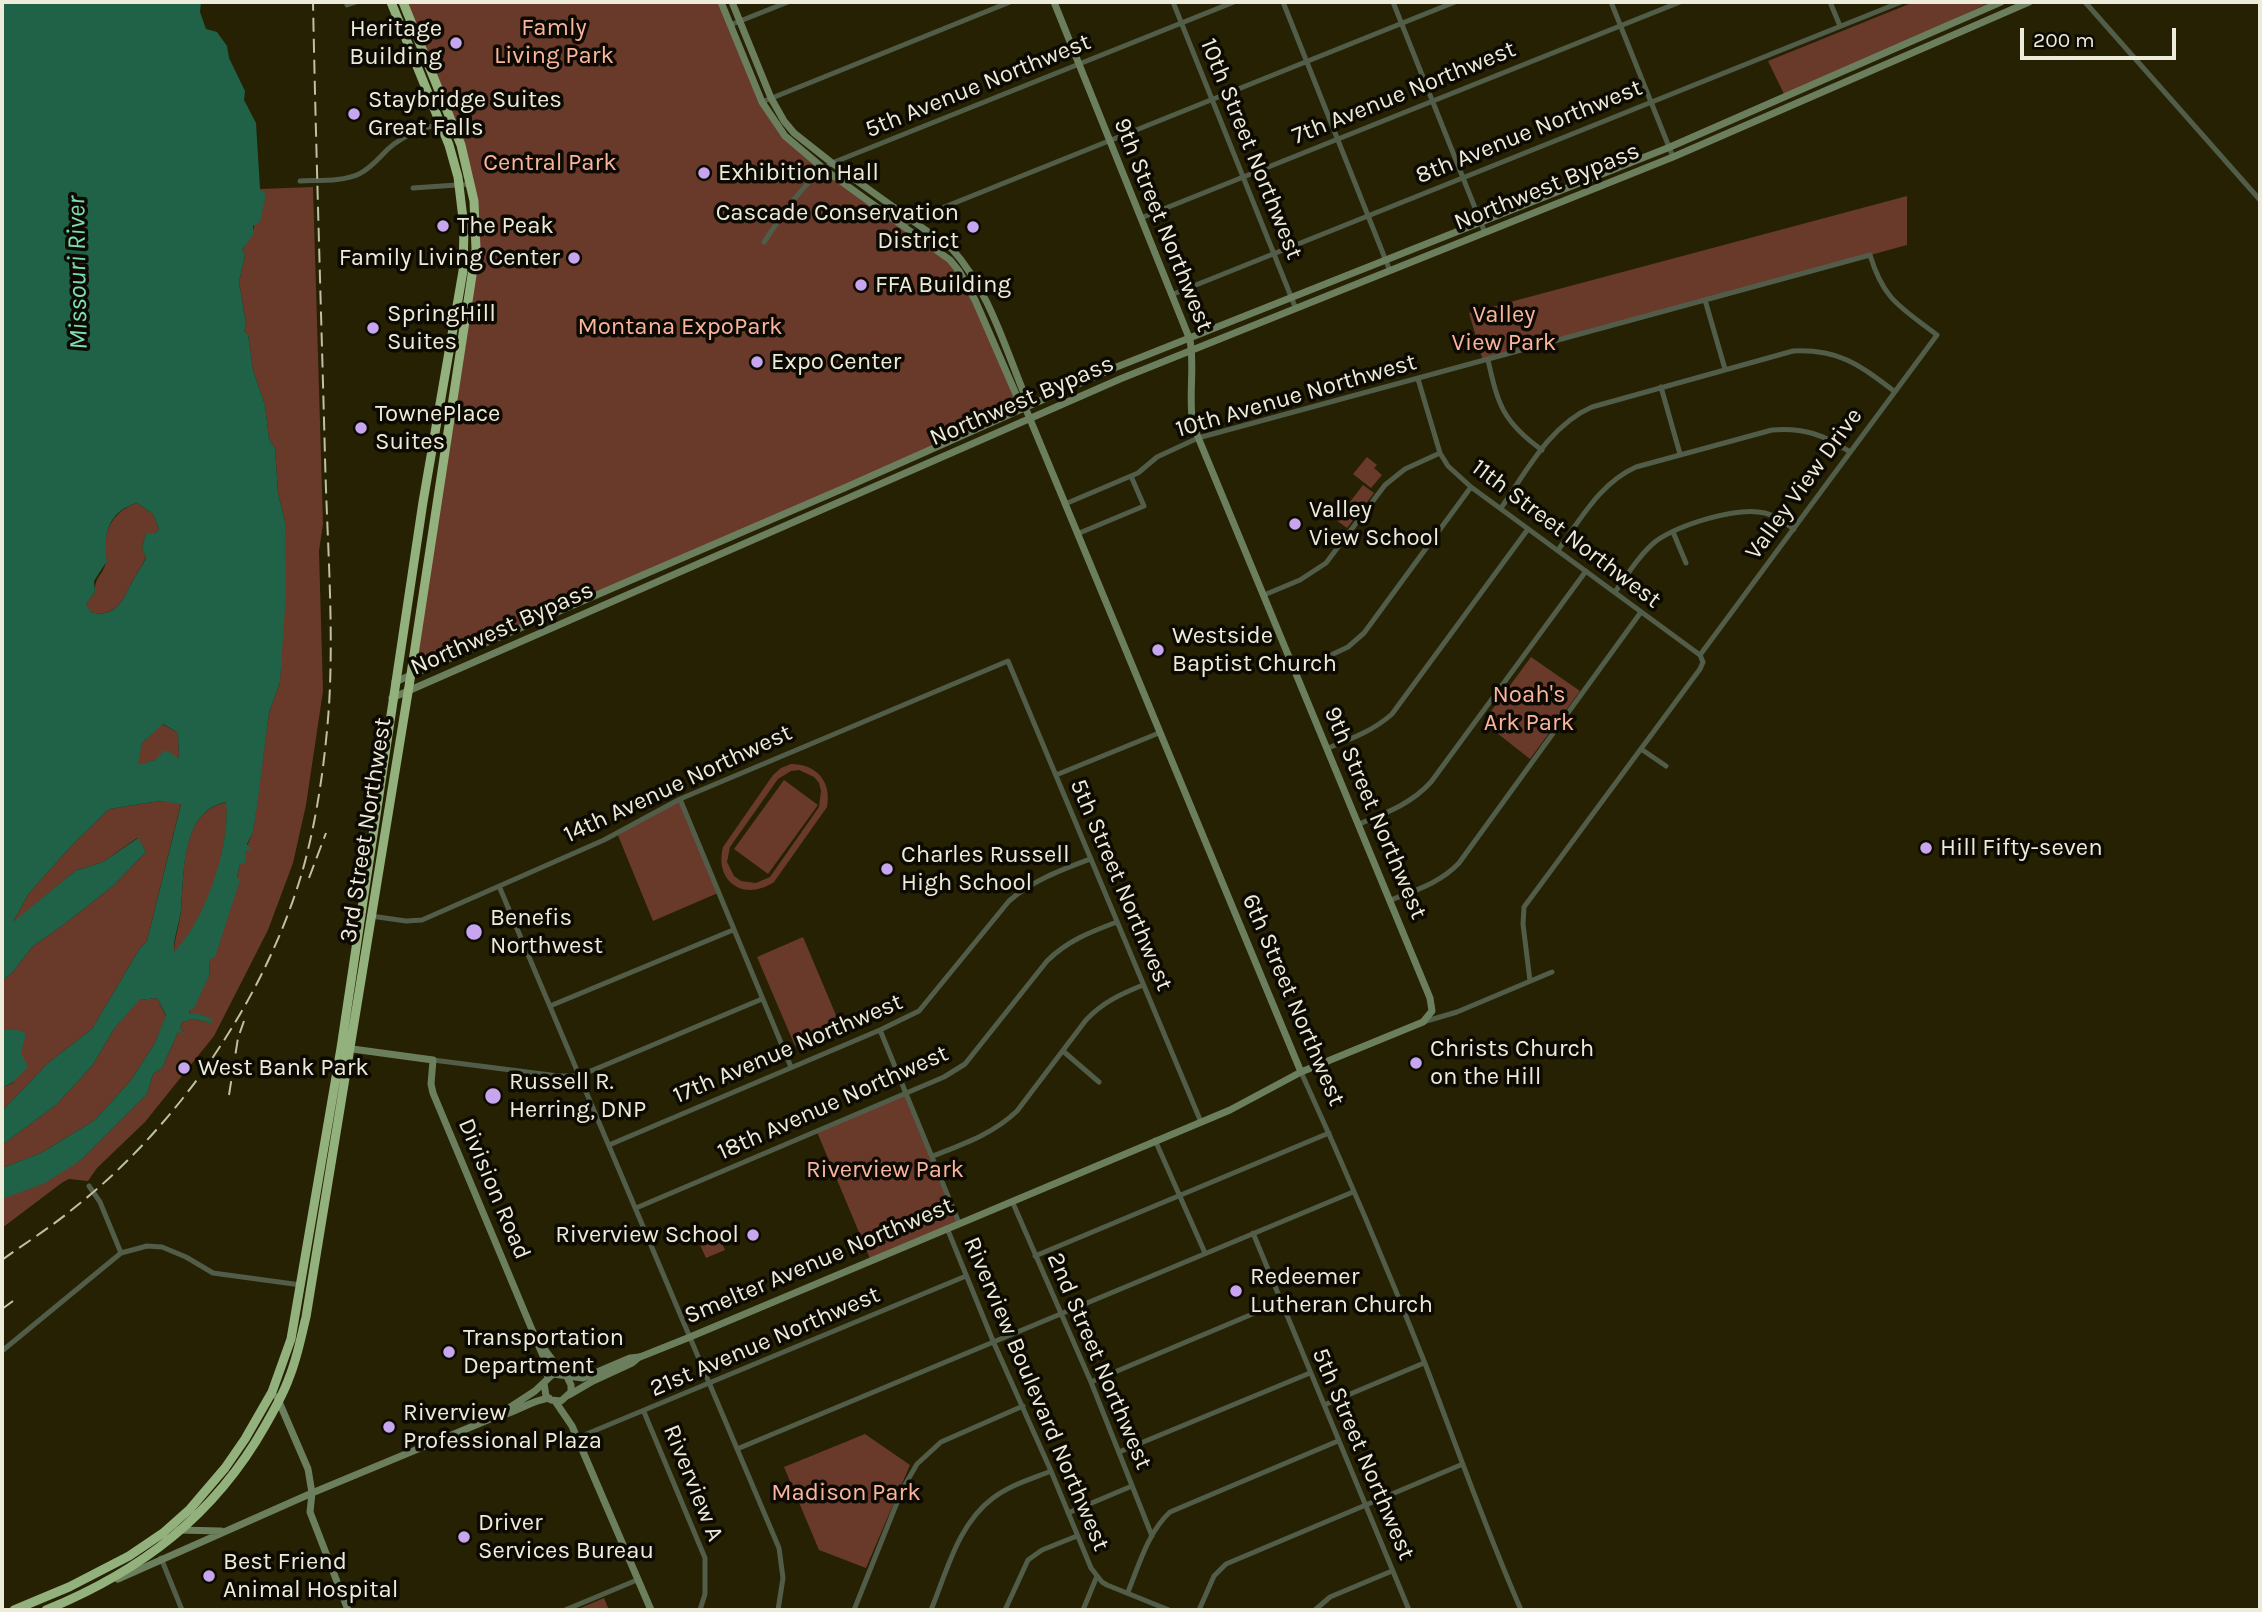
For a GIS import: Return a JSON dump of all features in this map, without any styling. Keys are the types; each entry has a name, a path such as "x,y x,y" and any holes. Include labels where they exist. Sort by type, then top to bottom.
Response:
{"highway":[{"name":"3rd Street Northwest","path":"46,1610 91,1591 142,1562 184,1528 234,1475 280,1399 289,1378 312,1287 351,1049 392,698 463,271 464,227 459,185 449,145 391,2"},
{"name":"3rd Street Northwest","path":"14,1610 93,1576 129,1556 163,1533 190,1509 225,1468 245,1439 272,1392 291,1339 341,1048 408,692 473,274 475,217 471,184 452,122 403,2"}],"street":[{"path":"347,5 356,2"},
{"name":"6th Street Northwest","path":"721,2 762,102 785,136 824,169 908,223"},
{"name":"6th Street Northwest","path":"732,2 783,121 794,133 908,223 950,260 966,281 1019,401 1030,418 1159,733 1329,1133 1424,1363 1496,1553 1521,1610"},
{"path":"730,25 788,2"},
{"path":"762,102 1010,2"},
{"name":"9th Street Northwest","path":"1054,2 1189,340 1192,351 1191,415 1198,438 1391,900 1430,998 1432,1011"},
{"name":"10th Street Northwest","path":"1173,2 1296,309"},
{"name":"5th Avenue Northwest","path":"764,242 800,193 832,163 1234,2"},
{"path":"1283,2 1390,271"},
{"path":"1393,2 1485,233"},
{"path":"908,223 1455,2"},
{"path":"1611,2 1673,157"},
{"name":"7th Avenue Northwest","path":"1140,218 1680,2"},
{"path":"1830,2 1840,26"},
{"name":"8th Avenue Northwest","path":"1171,295 1901,2"},
{"name":"Northwest Bypass","path":"395,682 1114,368 1670,147 2001,2"},
{"name":"Northwest Bypass","path":"392,698 1030,418 1673,157 2029,2"},
{"path":"2085,2 2260,200"},
{"path":"300,181 359,174 391,146 423,129 452,122"},
{"path":"413,188 471,184"},
{"name":"10th Avenue Northwest","path":"1065,504 1131,476 1157,457 1198,438 1870,255 1883,289 1894,302 1937,335"},
{"path":"1705,300 1725,369"},
{"name":"Valley View Drive","path":"1700,655 1937,335"},
{"path":"1501,508 1542,450 1566,422 1582,411 1661,387 1793,351 1815,350 1849,360 1894,391"},
{"path":"1488,360 1501,408 1523,437 1542,450"},
{"name":"11th Street Northwest","path":"1418,379 1440,453 1448,467 1471,487 1700,655"},
{"path":"1661,387 1680,454"},
{"path":"1558,550 1599,494 1624,472 1636,467 1772,430 1786,429 1814,432 1850,452"},
{"path":"1264,595 1300,580 1320,568 1385,485 1405,470 1440,453"},
{"path":"1077,534 1144,506 1131,476"},
{"path":"1295,672 1348,647 1364,633 1471,487"},
{"path":"1615,592 1647,550 1673,532 1743,511 1767,513 1794,529"},
{"path":"1328,748 1363,734 1391,714 1528,529"},
{"path":"1673,532 1686,563"},
{"path":"1359,824 1407,804 1432,782 1586,571"},
{"path":"1391,900 1435,883 1459,863 1641,612"},
{"path":"1530,981 1523,924 1524,907 1700,669 1703,662 1700,655"},
{"name":"5th Street Northwest","path":"1008,661 1202,1122"},
{"name":"14th Avenue Northwest","path":"366,916 406,921 422,920 604,840 680,799 1008,661"},
{"path":"1056,775 1159,733"},
{"path":"1641,749 1665,766"},
{"path":"680,799 791,1067"},
{"name":"17th Avenue Northwest","path":"609,1145 919,1011 1009,901 1040,879 1090,859"},
{"path":"499,886 779,1548 783,1578 778,1610"},
{"name":"18th Avenue Northwest","path":"636,1208 944,1077 965,1064 1061,946 1117,922"},
{"path":"550,1006 733,930"},
{"path":"1423,1022 1457,1012 1552,972"},
{"path":"933,1156 1004,1124 1099,1006 1114,996 1143,985"},
{"path":"341,1048 558,1076 579,1076 762,999"},
{"name":"Smelter Avenue Northwest","path":"568,1396 640,1357 1230,1110 1301,1072 1423,1022 1432,1011"},
{"path":"880,1030 958,1223"},
{"path":"1063,1051 1099,1082"},
{"name":"Division Road","path":"433,1060 433,1093 546,1364 546,1380"},
{"path":"1035,1256 1329,1133"},
{"path":"1155,1140 1205,1253"},
{"path":"89,1186 100,1202 121,1253"},
{"path":"737,1449 1353,1192"},
{"name":"2nd Street Northwest","path":"1012,1200 1091,1381 1152,1536"},
{"name":"Riverview Boulevard Northwest","path":"947,1228 1077,1536 1097,1576 1107,1585 1169,1610"},
{"name":"5th Street Northwest","path":"1253,1233 1409,1610"},
{"path":"2,1351 121,1253 147,1246 162,1247 213,1273 312,1287"},
{"name":"21st Avenue Northwest","path":"577,1438 966,1276"},
{"path":"1091,1381 1281,1302"},
{"name":"Division Road","path":"533,1331 550,1359 565,1376"},
{"name":"Smelter Avenue Northwest","path":"565,1376 583,1378 629,1358 640,1357"},
{"path":"1324,1405 1424,1363"},
{"path":"1119,1452 1310,1373"},
{"path":"91,1591 161,1558 215,1537 222,1531 495,1417 553,1374 565,1376 571,1385 568,1396 572,1426"},
{"path":"546,1380 545,1393 572,1426 651,1610"},
{"path":"272,1392 280,1399 309,1469 312,1493 310,1512 348,1610"},
{"path":"495,1417 504,1416 534,1401 568,1396"},
{"path":"854,1610 902,1490 917,1464 941,1442 1023,1406"},
{"name":"Riverview A","path":"644,1412 705,1559 705,1594 700,1610"},
{"path":"1128,1592 1152,1536 1162,1520 1182,1506 1338,1441"},
{"path":"1199,1610 1214,1576 1226,1564 1463,1464"},
{"path":"931,1610 964,1528 978,1511 1014,1485 1051,1471"},
{"path":"1068,1513 1132,1486"},
{"path":"163,1533 184,1528 199,1532 222,1531"},
{"path":"1005,1610 1028,1560 1042,1550 1077,1536"},
{"path":"161,1558 182,1610"},
{"path":"1315,1610 1330,1597 1392,1571"},
{"path":"1083,1610 1097,1576"},
{"path":"565,1610 637,1580"}],"green space":[{"name":"Montana ExpoPark","path":"415,2 719,2 761,105 785,136 959,271 1025,407 411,674 473,274 471,184 405,6"},
{"path":"1914,2 1991,2 1785,96 1768,61"},
{"name":"West Bank Park","path":"313,187 323,524 319,551 323,691 306,805 293,863 268,930 214,1036 145,1122 97,1168 88,1181 69,1179 63,1182 2,1228 2,1199 81,1160 147,1094 153,1074 162,1068 178,1032 184,1032 180,1029 182,1022 194,1019 211,1023 190,1014 189,1010 209,976 210,959 253,831 269,713 280,682 285,522 278,493 275,448 269,439 265,405 253,370 248,334 244,332 246,324 239,282 245,255 242,250 253,233 260,189"},
{"name":"Valley View Park","path":"1907,196 1907,245 1483,361 1469,313"},
{"path":"1367,457 1377,465 1374,468 1382,475 1371,488 1353,474"},
{"path":"1363,485 1374,493 1347,528 1336,520"},
{"path":"137,503 153,514 159,529 154,534 146,534 142,547 146,557 119,605 109,612 90,612 86,604 95,592 96,582 105,566 105,542 109,527 117,515"},
{"name":"Noah's Ark Park","path":"1531,657 1580,691 1530,759 1483,722"},
{"path":"162,724 178,733 179,758 155,760 137,766 142,743"},
{"path":"791,764 815,771 827,789 827,807 774,882 763,888 742,889 727,879 721,859 723,847 773,775","holes":["799,770 814,777 821,791 819,807 770,877 756,883 741,881 734,876 727,862 730,847 778,779 791,771"]},
{"path":"784,780 818,805 768,874 734,849"},
{"path":"680,799 718,893 653,921 617,833"},
{"path":"160,801 181,803 147,941 140,948 92,1029 48,1063 2,1111 2,1088 13,1083 21,1053 17,1030 2,1030 2,981 12,973 32,947 113,886 146,852 137,838 103,862 75,871 12,924 29,893 109,809"},
{"path":"227,802 220,862 207,902 187,937 174,953 185,862 192,831 200,818 211,808"},
{"path":"803,937 841,1027 795,1046 757,957"},
{"path":"157,998 166,1016 155,1043 131,1080 95,1120 41,1153 2,1168 2,1145 56,1105 92,1066 114,1029 138,1000"},
{"name":"Riverview Park","path":"907,1094 959,1223 871,1261 817,1132"},
{"path":"714,1227 725,1250 706,1258 696,1236"},
{"name":"Madison Park","path":"865,1434 910,1465 866,1568 819,1550 784,1467"},
{"path":"604,1598 609,1610 576,1610"}],"water":[{"name":"Missouri River","path":"2,2 201,2 200,12 206,29 217,32 227,46 229,58 245,91 244,100 256,123 260,189 266,194 260,222 253,226 254,233 242,250 245,255 239,282 246,324 244,332 248,334 253,370 265,405 269,439 275,448 278,493 285,522 286,592 280,682 269,713 253,832 247,844 251,849 245,851 245,863 240,864 237,877 240,880 215,957 210,959 209,976 194,1008 189,1010 190,1014 196,1013 212,1019 211,1023 194,1019 182,1022 180,1029 185,1033 178,1032 162,1068 153,1074 147,1094 81,1160 45,1183 2,1199 2,1168 41,1153 95,1120 131,1080 155,1043 166,1015 157,998 139,1000 114,1029 92,1066 56,1105 2,1145 2,1111 48,1063 92,1029 140,948 147,941 181,804 160,801 109,809 73,844 29,893 13,922 75,871 103,862 138,838 146,852 113,886 32,947 12,973 2,981","holes":["137,503 153,514 159,529 154,534 146,534 142,547 146,558 119,605 110,612 91,612 86,604 95,592 94,581 107,561 106,542 110,525 120,512","163,724 178,733 179,758 165,750 155,760 138,765 142,743","226,802 220,860 214,882 196,922 174,952 188,845 200,818 211,808"]},
{"path":"2,1030 26,1033 21,1053 28,1067 12,1083 2,1088"}],"railway":[{"path":"2,1260 61,1218 108,1179 179,1103 210,1061 263,971 284,924 307,855 320,791 325,748 331,644 313,2"},
{"path":"309,878 326,833"},
{"path":"229,1095 238,1038 244,1021"},
{"path":"2,1309 13,1301"}],"place":[{"name":"Heritage Building","path":"456,43"},
{"name":"Staybridge Suites Great Falls","path":"354,114"},
{"name":"Exhibition Hall","path":"704,173"},
{"name":"The Peak","path":"443,226"},
{"name":"Cascade Conservation District","path":"973,227"},
{"name":"Family Living Center","path":"574,258"},
{"name":"FFA Building","path":"861,285"},
{"name":"SpringHill Suites","path":"373,328"},
{"name":"Expo Center","path":"757,362"},
{"name":"TownePlace Suites","path":"361,428"},
{"name":"Valley View School","path":"1295,524"},
{"name":"Westside Baptist Church","path":"1158,650"},
{"name":"Hill Fifty-seven","path":"1926,848"},
{"name":"Charles Russell High School","path":"887,869"},
{"name":"Benefis Northwest","path":"474,932"},
{"name":"Christs Church on the Hill","path":"1416,1063"},
{"name":"West Bank Park","path":"184,1068"},
{"name":"Russell R. Herring, DNP","path":"493,1096"},
{"name":"Riverview School","path":"753,1235"},
{"name":"Redeemer Lutheran Church","path":"1236,1291"},
{"name":"Transportation Department","path":"449,1352"},
{"name":"Riverview Professional Plaza","path":"389,1427"},
{"name":"Driver Services Bureau","path":"464,1537"},
{"name":"Best Friend Animal Hospital","path":"209,1576"}],"park label":[{"name":"Famly Living Park","path":"554,42"},
{"name":"Central Park","path":"550,163"}]}
